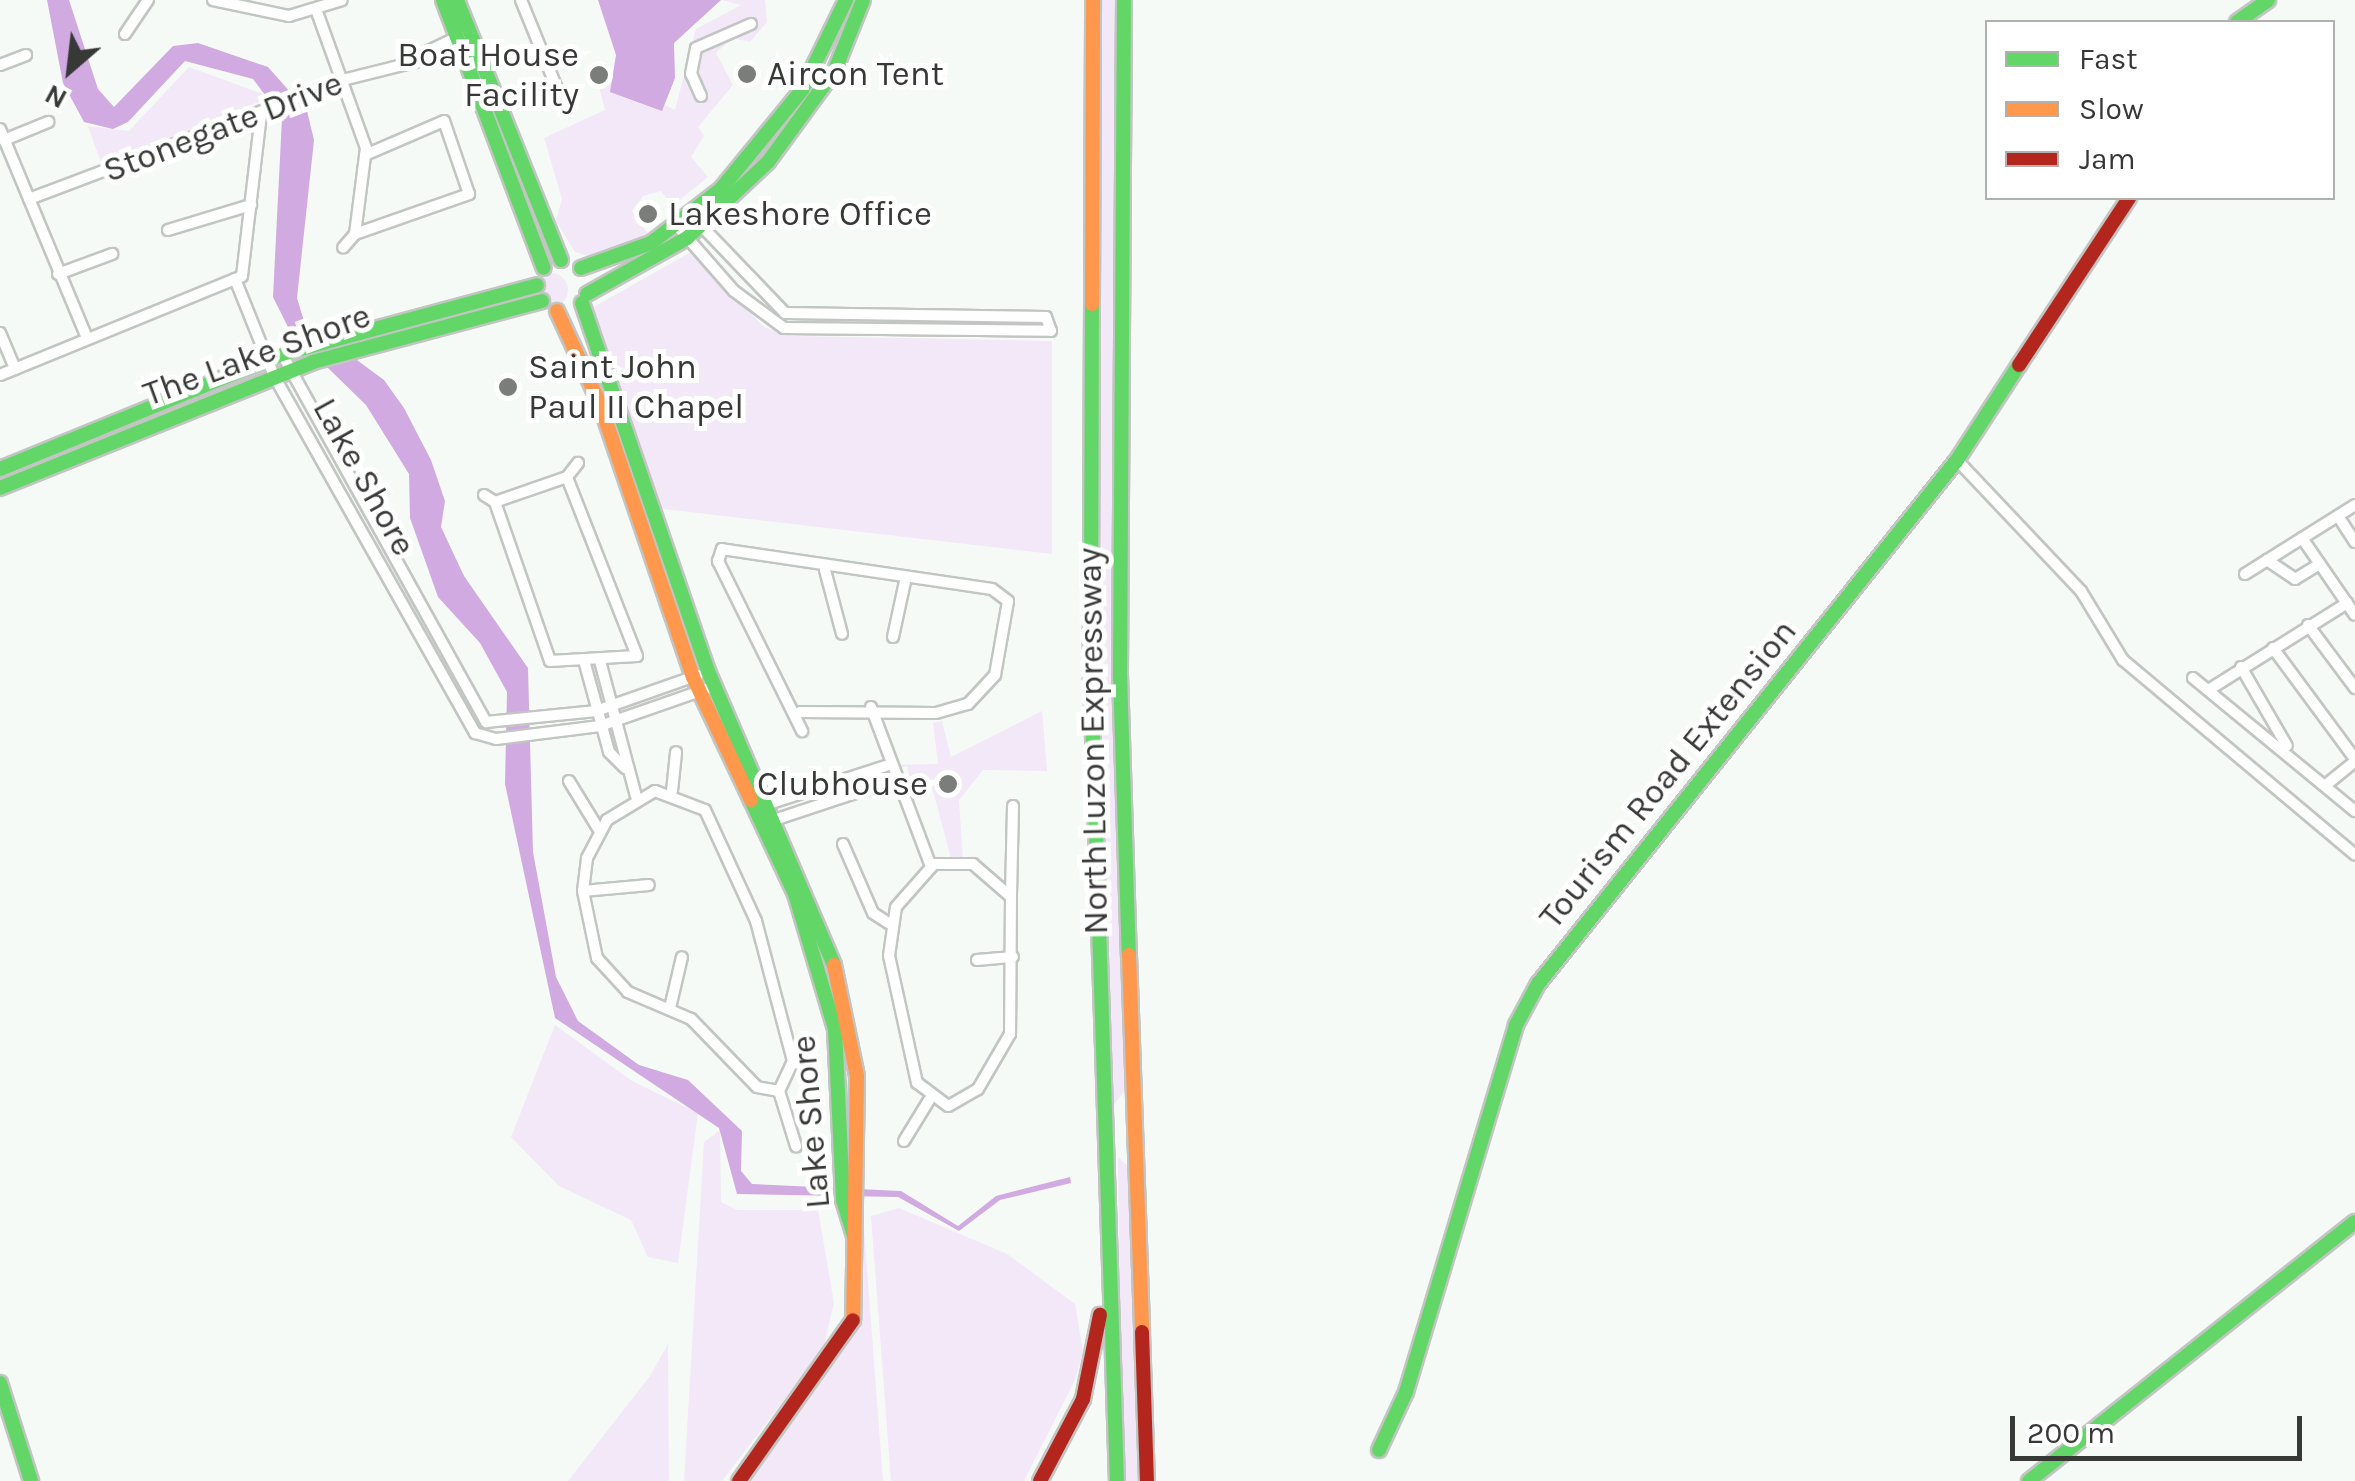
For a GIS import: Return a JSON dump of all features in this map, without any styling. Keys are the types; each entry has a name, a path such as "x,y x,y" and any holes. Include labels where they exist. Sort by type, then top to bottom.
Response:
{"main road":[{"path":"443,0 561,260 582,268 683,233"},
{"path":"458,0 461,43"},
{"path":"701,217 790,107 846,0"},
{"path":"509,149 544,268 537,285 542,301 558,311 585,298 683,233 805,117 863,0"},
{"name":"North Luzon Expressway","path":"1093,0 1091,678 1105,1244 1117,1481"},
{"name":"North Luzon Expressway","path":"1124,0 1120,674 1147,1481"},
{"path":"2241,20 2268,0"},
{"path":"790,107 805,117"},
{"name":"Tourism Road Extension","path":"1380,1450 1406,1392 1516,1025 1538,984 1957,460 2129,200"},
{"path":"544,268 561,260"},
{"path":"582,268 585,298"},
{"name":"The Lake Shore","path":"0,469 282,354 537,285"},
{"name":"Lake Shore","path":"585,298 708,672 772,803 844,1006 857,1076 851,1191"},
{"name":"The Lake Shore","path":"0,488 281,373 348,351 542,301"},
{"name":"Lake Shore","path":"558,311 600,404 693,677 795,894 836,1028 857,1299 847,1342 739,1481"},
{"path":"2029,1481 2355,1222"},
{"path":"1040,1481 1089,1376 1105,1244"},
{"path":"0,1383 31,1481"}],"street":[{"path":"125,34 148,0"},
{"path":"213,0 271,14 317,12 342,0"},
{"path":"521,0 562,101"},
{"path":"317,12 346,79 365,155 355,234"},
{"path":"701,96 690,74 696,48 714,32 751,24"},
{"name":"Stonegate Drive","path":"29,199 274,110 346,79 461,43"},
{"path":"0,65 26,56"},
{"path":"0,375 236,279 246,268 261,114"},
{"path":"48,122 2,134 87,338"},
{"path":"343,248 355,234 468,194 444,122 365,155"},
{"path":"168,230 251,206"},
{"path":"683,233 752,309 802,332 1050,332 1046,316 801,317 758,294 701,217"},
{"path":"58,274 112,254"},
{"name":"Lake Shore","path":"236,279 282,354 281,373 463,718 489,738"},
{"path":"801,317 802,332"},
{"path":"0,333 14,369"},
{"name":"Lake Shore","path":"281,373 489,724"},
{"path":"1957,460 2081,591 2123,660 2355,855"},
{"path":"495,502 567,477 578,463"},
{"path":"484,495 495,502 543,653 562,667 636,656 567,477"},
{"path":"2245,574 2355,505"},
{"path":"2338,516 2355,542"},
{"path":"2302,538 2355,615"},
{"path":"800,712 872,707 936,713 968,704 990,686 1001,657 1010,612 1003,594 719,552 800,712 802,731"},
{"path":"731,577 746,556"},
{"path":"2267,560 2295,579 2320,564"},
{"path":"825,570 842,634"},
{"path":"893,637 906,577"},
{"path":"2210,689 2347,603"},
{"path":"2308,625 2355,688"},
{"path":"2274,648 2355,760 2327,784"},
{"path":"600,661 609,708 636,796"},
{"path":"585,664 600,726 625,768"},
{"path":"2242,668 2288,747"},
{"path":"708,672 609,708 489,724 489,738 600,726 715,686"},
{"path":"2193,678 2288,747 2355,811"},
{"path":"872,707 886,766 930,866"},
{"path":"672,791 676,752"},
{"path":"762,825 886,766"},
{"path":"569,781 599,830"},
{"path":"756,808 892,781"},
{"path":"779,1092 756,1087 670,1008 628,992 605,970 583,892 599,830 636,796 672,791 705,810 756,921 793,1061 779,1092 796,1146"},
{"path":"929,1100 968,1100 999,1064 1014,1008 1013,806"},
{"path":"843,844 873,913 890,924"},
{"path":"904,1141 929,1100 889,956 890,924 912,881 930,866 973,864 1011,898"},
{"path":"583,892 649,884"},
{"path":"670,1008 682,957"},
{"path":"977,960 1013,958"}],"shaded area":[{"path":"47,0 69,0 98,89 114,107 173,46 198,43 268,67 307,111 314,140 297,298 304,321 384,380 404,408 431,460 445,501 441,527 464,576 528,668 533,852 556,977 578,1021 639,1065 688,1080 742,1131 741,1171 752,1184 901,1191 958,1226 996,1196 1070,1177 1071,1183 1000,1200 959,1231 898,1197 737,1194 719,1128 555,1018 505,784 507,692 480,643 438,597 410,518 409,474 366,405 290,331 273,297 282,118 253,79 185,61 128,122 113,129 84,122 63,83"},
{"path":"598,0 721,0 674,43 675,78 662,111 610,92 616,55"},
{"path":"721,0 765,0 767,22 750,42 732,38 716,53 733,85 698,127 704,136 691,157 708,177 672,206 661,191 643,196 632,211 649,235 625,250 600,259 575,252 556,221 562,199 544,138 605,110 598,83 615,81 675,110 696,29 741,5"},
{"path":"1100,0 1119,0 1125,1090 1114,1105 1095,501"},
{"path":"189,67 271,97 102,165 88,126 129,131"},
{"path":"691,252 764,327 792,336 1052,341 1052,554 655,508 590,309"},
{"path":"551,273 563,278 568,290 563,302 551,307 539,302 534,290 539,278"},
{"path":"1042,711 1047,771 983,770 959,800 963,861 952,862 931,783 894,794 894,785 911,784 907,766 886,772 884,765 938,764 933,723 942,721 951,757"},
{"path":"555,1025 632,1081 698,1113 678,1263 648,1257 631,1220 559,1186 511,1137"},
{"path":"720,1130 721,1202 737,1210 818,1210 834,1303 823,1349 722,1481 684,1481 704,1142"},
{"path":"1118,1157 1128,1166 1141,1481 1121,1481"},
{"path":"899,1208 1007,1254 1075,1304 1083,1351 1075,1380 1024,1481 891,1481 871,1216"},
{"path":"863,1216 883,1481 745,1481 850,1341 854,1218"},
{"path":"668,1344 669,1481 568,1481 650,1376"}],"traffic: fast":[{"path":"443,0 544,268"},
{"path":"457,0 561,260"},
{"path":"581,268 651,243 721,189 802,90 846,0"},
{"path":"587,294 687,238 768,162 835,70 863,0"},
{"path":"1124,0 1120,674 1129,955"},
{"path":"2240,20 2268,0"},
{"path":"0,469 282,354 537,285"},
{"path":"0,488 313,362 542,301"},
{"path":"582,303 708,671 834,965"},
{"path":"1092,304 1091,678 1117,1481"},
{"path":"1379,1450 1406,1392 1516,1025 1538,984 1957,460 2019,365"},
{"path":"751,800 795,894 835,1029 843,1200 854,1235"},
{"path":"2029,1481 2355,1222"},
{"path":"0,1383 31,1481"}],"traffic: slow":[{"path":"1092,304 1093,0"},
{"path":"557,311 600,404 693,677 751,800"},
{"path":"1129,955 1142,1332"},
{"path":"834,965 857,1076 853,1320"}],"traffic: jam":[{"path":"2019,365 2128,200"},
{"path":"1040,1481 1083,1399 1100,1315"},
{"path":"739,1481 853,1320"},
{"path":"1142,1332 1147,1481"}],"place":[{"name":"Aircon Tent","path":"747,74"},
{"name":"Boat House Facility","path":"599,75"},
{"name":"Lakeshore Office","path":"648,214"},
{"name":"Saint John Paul II Chapel","path":"508,387"},
{"name":"Clubhouse","path":"948,784"}]}
